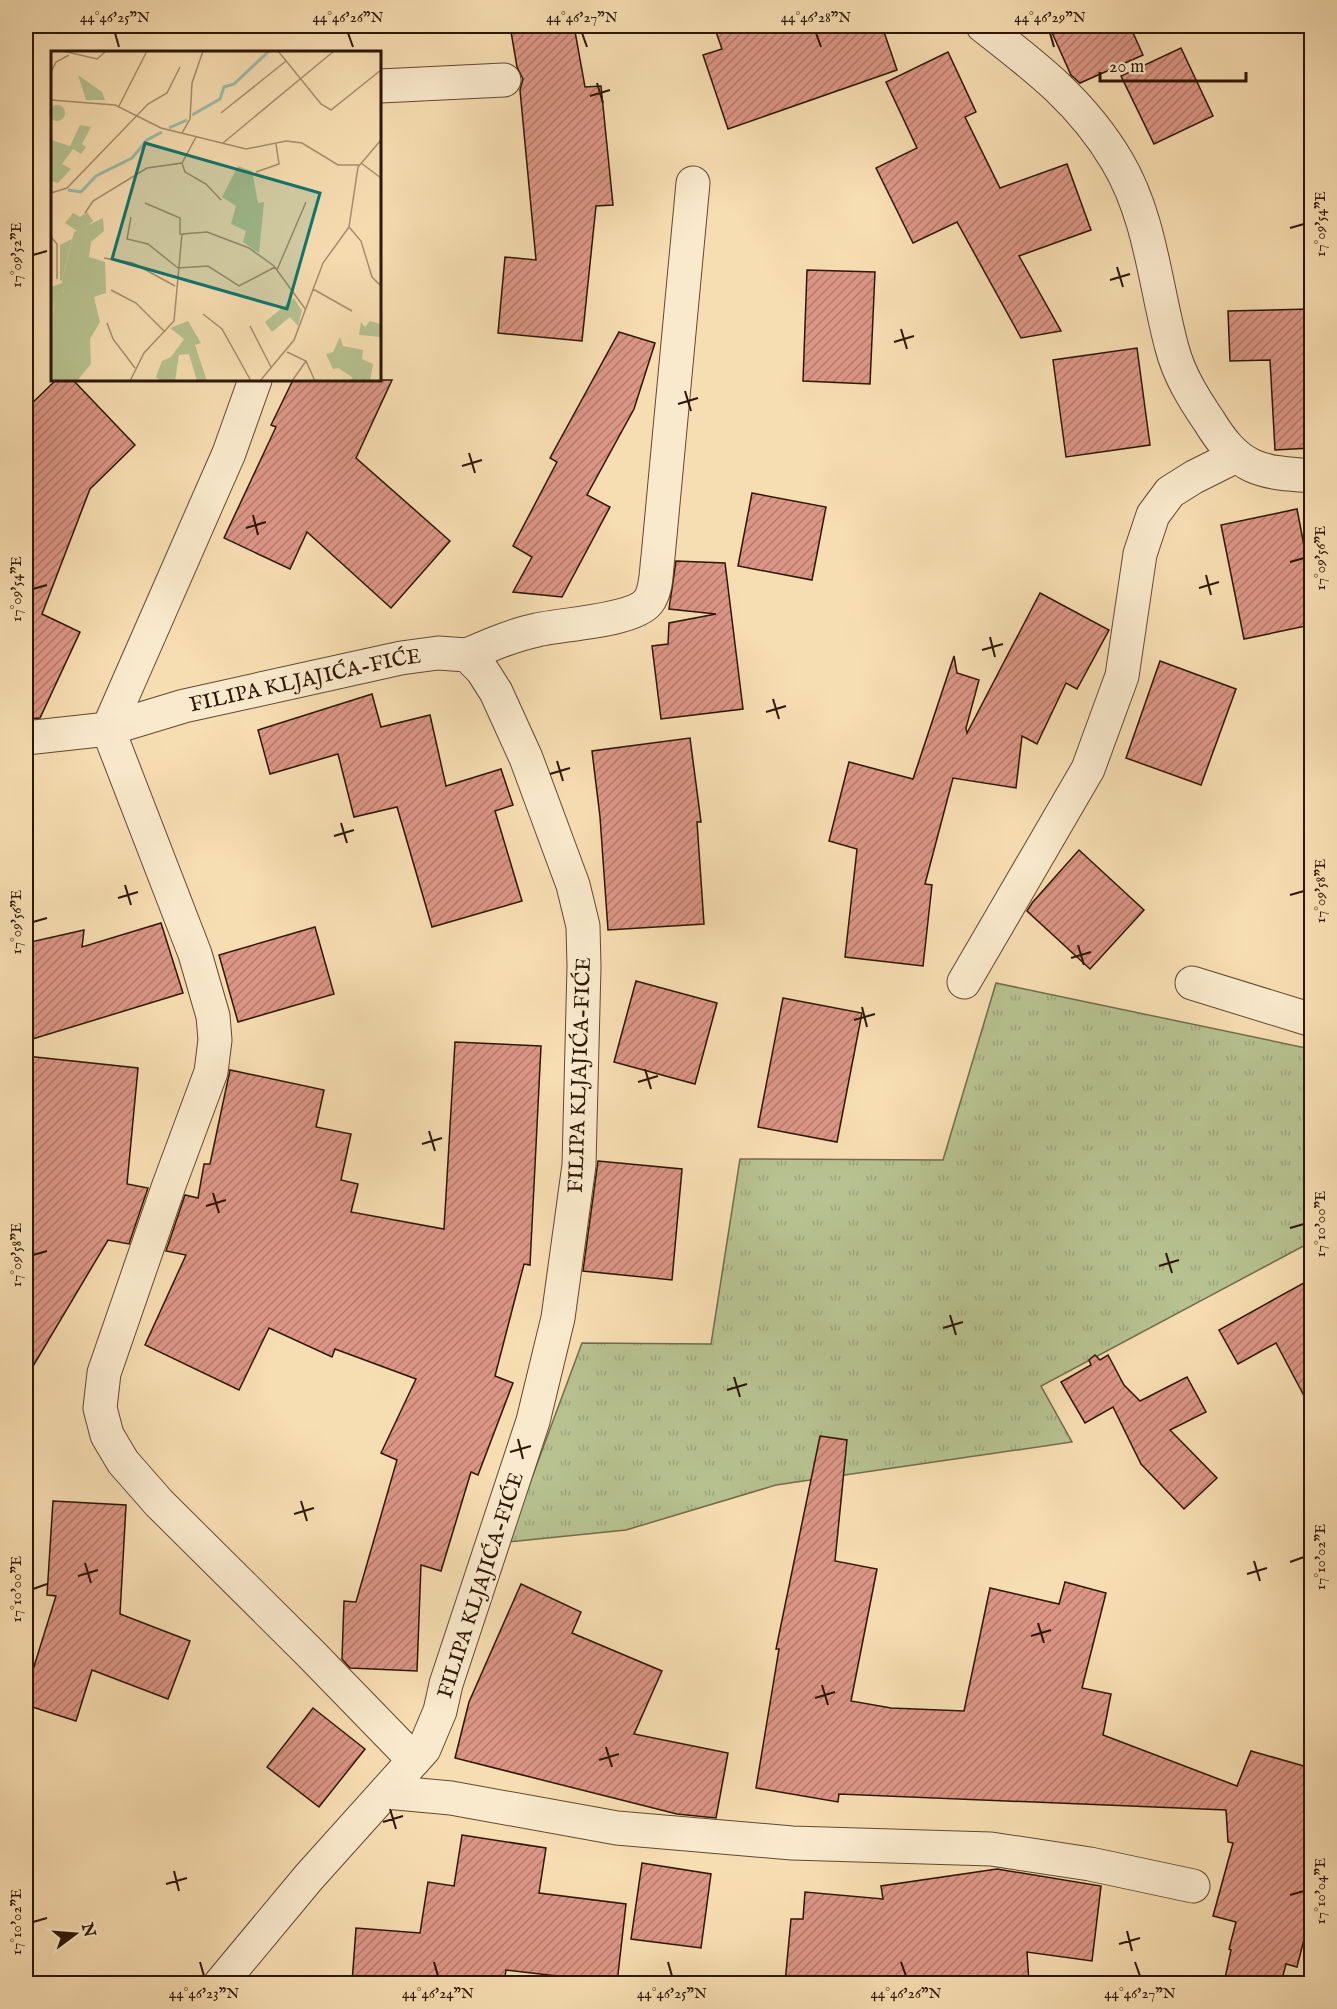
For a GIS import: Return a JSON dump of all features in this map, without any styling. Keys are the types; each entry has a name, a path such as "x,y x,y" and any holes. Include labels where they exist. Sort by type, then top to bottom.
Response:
{"street":[{"path":"983,26 1042,71 1073,101 1117,162 1132,192 1152,252 1172,351 1190,393 1220,438 1236,456 1252,466 1268,471 1311,476"},
{"path":"381,86 504,80"},
{"path":"467,654 501,640 537,630 621,616 638,610 648,602 653,592 693,183"},
{"path":"255,381 229,453 108,729 195,954 213,1016 216,1040 211,1072 104,1373 99,1408 107,1435 123,1462 159,1503 414,1760"},
{"path":"964,982 1088,769 1122,676 1140,554 1153,515 1170,492 1236,456"},
{"name":"FILIPA KLJAJIĆA-FIĆE","path":"26,738 108,729 184,706 401,658 438,653 467,654 482,670 496,692 526,758 573,885 583,926 579,1165 558,1318 533,1421 440,1711 424,1749 309,1877 220,1983"},
{"path":"1192,984 1311,1020"},
{"path":"386,1792 451,1798 617,1828 792,1843 992,1849 1090,1864 1193,1886"}],"green space":[{"path":"996,983 1311,1049 1311,1242 1041,1386 1072,1442 776,1485 626,1530 508,1542 582,1343 711,1344 740,1159 943,1160"}],"building":[{"path":"510,26 574,26 585,87 601,86 613,205 596,206 582,341 498,333 505,257 536,260 520,90 523,79 517,67"},
{"path":"714,26 882,26 897,70 728,129 703,55 722,49"},
{"path":"1049,26 1130,26 1143,55 1080,83 1071,75"},
{"path":"1181,48 1213,116 1154,144 1121,76"},
{"path":"948,52 976,112 965,117 1000,188 1067,164 1091,230 1019,256 1061,331 1021,338 957,222 913,243 876,168 917,148 886,82"},
{"path":"807,270 875,272 870,384 803,381"},
{"path":"1311,309 1311,448 1275,450 1270,360 1230,361 1228,311"},
{"path":"619,332 655,343 634,409 587,495 610,507 562,597 513,592 532,557 513,546 557,462 550,458"},
{"path":"1137,348 1150,445 1066,457 1053,360"},
{"path":"392,380 356,458 450,541 391,608 307,532 290,569 224,538 276,427 271,425 293,381"},
{"path":"55,381 74,381 135,445 90,489 42,614 80,632 40,718 26,719 26,409"},
{"path":"752,493 826,507 812,580 738,566"},
{"path":"1297,509 1311,582 1311,625 1244,639 1221,525"},
{"path":"676,561 725,563 743,709 661,719 652,646 668,644 669,623 716,614 669,609"},
{"path":"1040,593 1109,630 1077,689 1066,683 1037,744 1022,736 1016,788 953,778 925,884 932,885 923,966 845,957 857,849 829,841 849,762 913,779 954,656 957,673 979,680 966,728 967,733"},
{"path":"1160,661 1236,689 1201,785 1126,758"},
{"path":"372,694 381,727 430,715 446,786 501,769 513,805 495,811 522,901 432,927 397,807 354,817 338,754 270,774 258,730"},
{"path":"690,738 701,822 697,822 704,924 608,930 600,817 592,751"},
{"path":"1079,850 1144,910 1090,969 1027,911"},
{"path":"161,923 183,993 26,1041 26,943 84,930 82,947"},
{"path":"315,927 334,994 238,1022 219,955"},
{"path":"636,981 717,1003 695,1084 614,1062"},
{"path":"783,998 862,1013 837,1142 758,1127"},
{"path":"455,1042 541,1046 530,1265 524,1264 495,1376 513,1383 478,1475 471,1472 441,1571 421,1565 417,1671 350,1668 342,1659 344,1601 356,1602 397,1460 381,1453 416,1379 335,1349 332,1357 269,1328 239,1390 145,1345 186,1255 166,1251 185,1195 198,1198 204,1164 210,1164 230,1070 324,1090 316,1127 351,1134 341,1180 358,1184 351,1212 444,1229"},
{"path":"26,1056 138,1068 127,1184 148,1188 129,1244 108,1240 26,1378"},
{"path":"598,1161 682,1169 672,1280 583,1271"},
{"path":"1311,1279 1311,1409 1276,1343 1238,1364 1219,1330"},
{"path":"1095,1355 1100,1360 1108,1355 1124,1385 1140,1401 1187,1377 1206,1412 1170,1430 1217,1478 1184,1509 1141,1464 1113,1407 1085,1423 1061,1382 1091,1365 1089,1360"},
{"path":"820,1436 847,1440 835,1561 877,1569 851,1701 891,1708 964,1711 990,1588 1059,1604 1065,1582 1106,1593 1082,1688 1111,1694 1103,1735 1237,1786 1251,1751 1311,1768 1311,1912 1297,1967 1286,1964 1281,1983 1224,1983 1236,1922 1213,1916 1233,1843 1228,1842 1226,1810 839,1794 838,1802 756,1788 779,1649 776,1649"},
{"path":"53,1501 126,1505 120,1614 190,1641 168,1699 92,1670 76,1721 26,1705 26,1692 56,1596 47,1595"},
{"path":"521,1584 581,1612 572,1633 662,1671 634,1734 728,1753 716,1818 677,1814 455,1758 469,1702"},
{"path":"313,1708 365,1749 319,1807 267,1767"},
{"path":"462,1835 546,1848 539,1893 626,1904 617,1983 506,1970 504,1983 352,1983 356,1928 420,1933 428,1882 454,1886"},
{"path":"642,1863 711,1874 701,1948 631,1939"},
{"path":"997,1869 1101,1886 1092,1961 1027,1952 1029,1983 785,1983 791,1919 803,1919 805,1892 883,1899 881,1886"}]}
